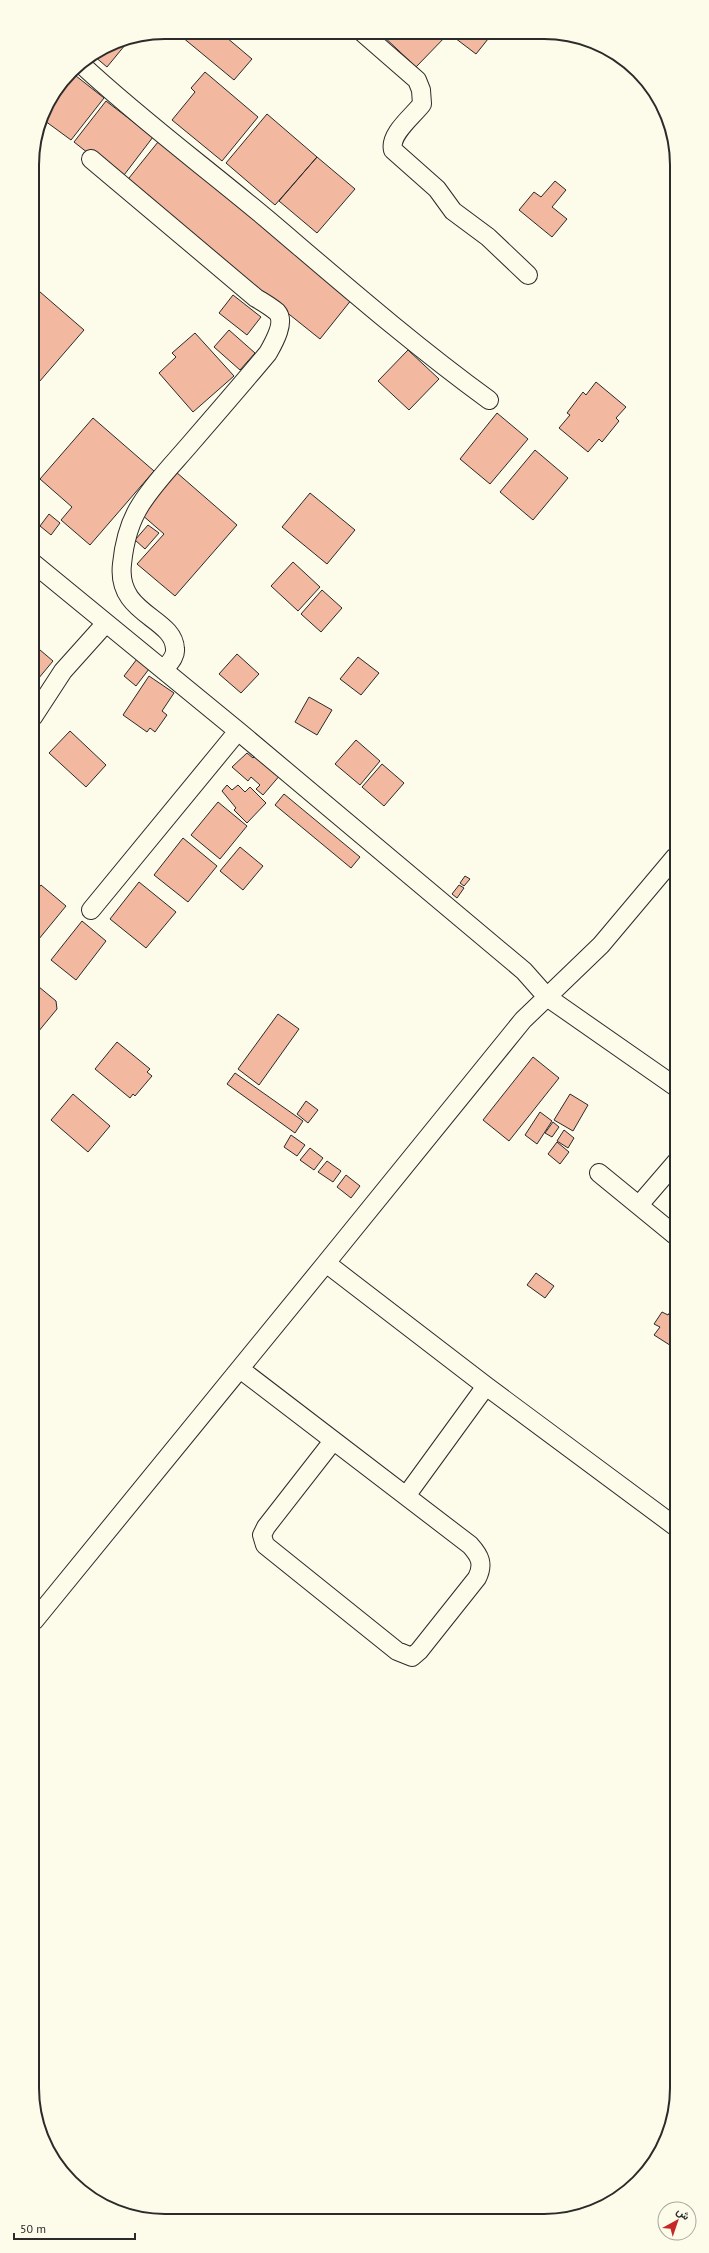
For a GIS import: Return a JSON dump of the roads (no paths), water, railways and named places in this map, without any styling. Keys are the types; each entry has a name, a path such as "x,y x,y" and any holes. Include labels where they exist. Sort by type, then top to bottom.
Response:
{"street":[{"path":"370,39 417,80 422,90 422,104 396,134 392,145 393,150 437,189 453,211 488,237 528,275"},
{"path":"85,68 121,100 225,184 407,338 489,400"},
{"path":"91,159 256,298 277,313 280,319 276,339 268,353 165,473 140,505 130,528 124,549 121,572 124,589 130,600 172,638 176,650 174,657 164,670"},
{"path":"39,568 238,731 524,971 546,997 670,1083"},
{"path":"39,707 63,671 106,623"},
{"path":"91,910 238,731"},
{"path":"39,1615 523,1020 600,944 670,863"},
{"path":"639,1205 670,1169"},
{"path":"599,1173 670,1231"},
{"path":"326,1263 486,1386 670,1523"},
{"path":"240,1369 333,1440 470,1545 479,1555 481,1570 477,1578 419,1651 412,1657 397,1651 265,1545 262,1535 266,1527 333,1440"},
{"path":"406,1496 486,1386"}]}
